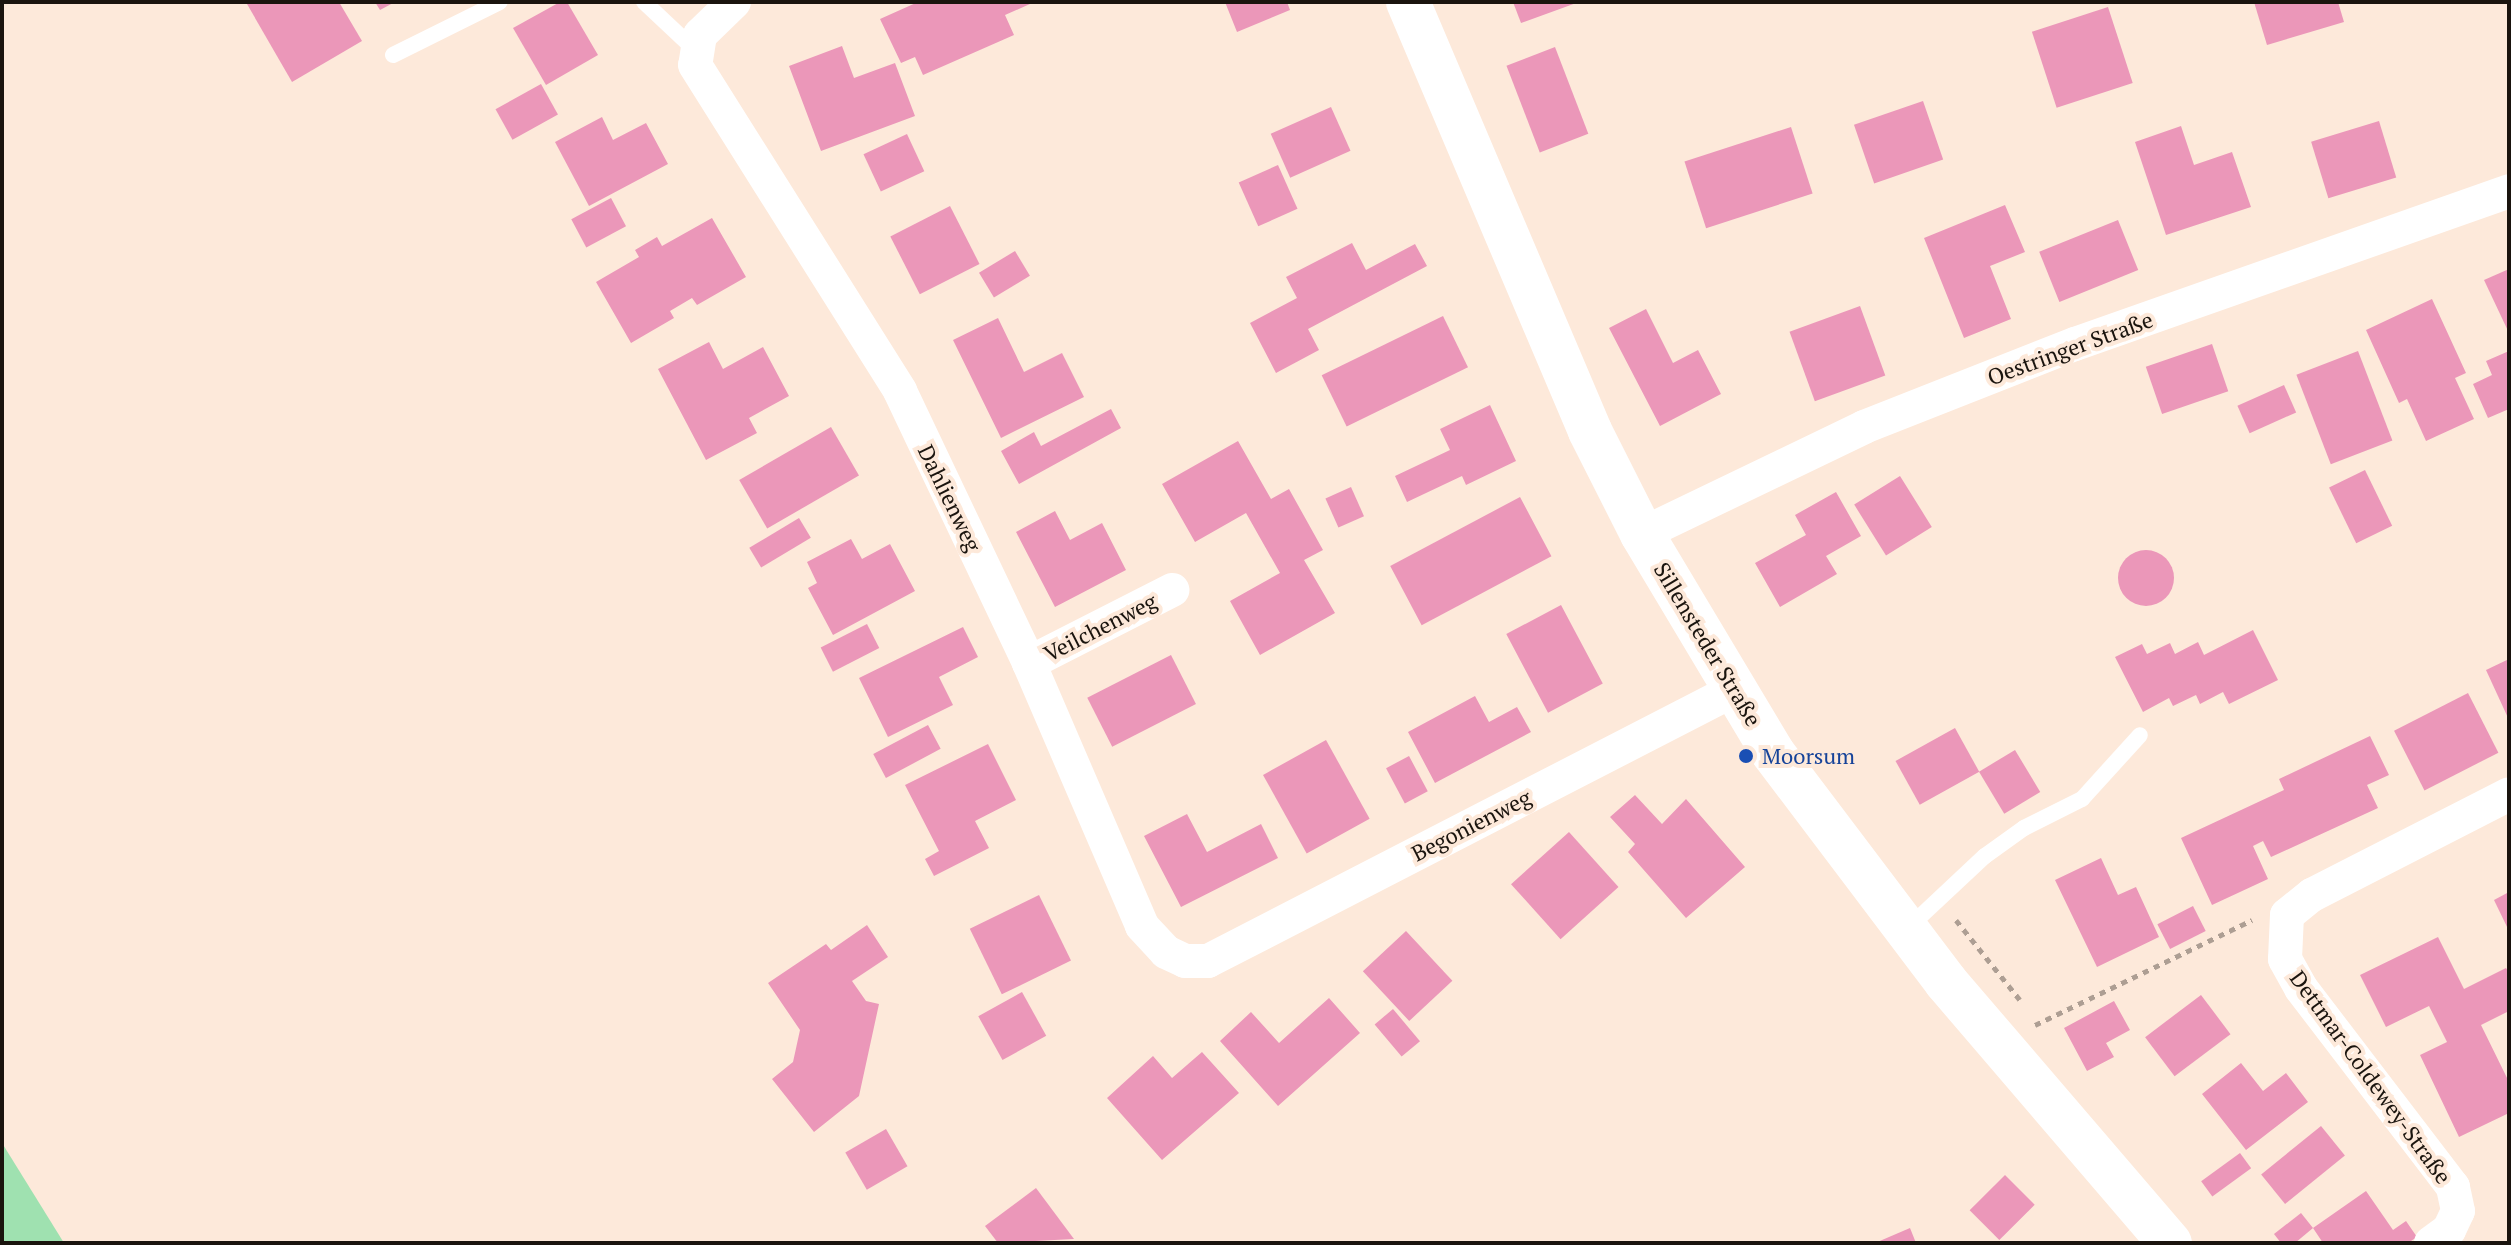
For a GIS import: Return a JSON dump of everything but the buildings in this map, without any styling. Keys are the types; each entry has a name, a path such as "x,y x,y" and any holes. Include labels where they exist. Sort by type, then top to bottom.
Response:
{"main road":[{"name":"Sillensteder Straße","path":"1408,2 1590,431 1642,534 1734,690 1773,753 1904,931 2027,1030 2170,1243"}],"street":[{"path":"701,36 734,2"},
{"name":"Dahlienweg","path":"701,36 703,82 900,391 1029,663 1142,926 1166,952 1185,961 1208,961"},
{"name":"Oestringer Straße","path":"1642,534 1864,427 2075,344 2509,191"},
{"name":"Veilchenweg","path":"1029,663 1172,590"},
{"name":"Begonienweg","path":"1208,961 1734,690"},
{"path":"2287,915 2312,895 2509,794"},
{"name":"Dettmar-Coldewey-Straße","path":"2287,915 2285,959 2301,988 2453,1187 2458,1211 2449,1230 2431,1243"}],"lane":[{"path":"393,55 500,2"},
{"path":"644,2 701,36"},
{"path":"1904,931 1941,903 1995,849 2082,799 2140,735"}],"path":[{"path":"1941,903 2022,1003"},
{"path":"2027,1030 2270,911 2287,915"}],"green space":[{"path":"2,1143 64,1243 2,1243"}],"place":[{"name":"Moorsum","path":"1746,756"}]}
